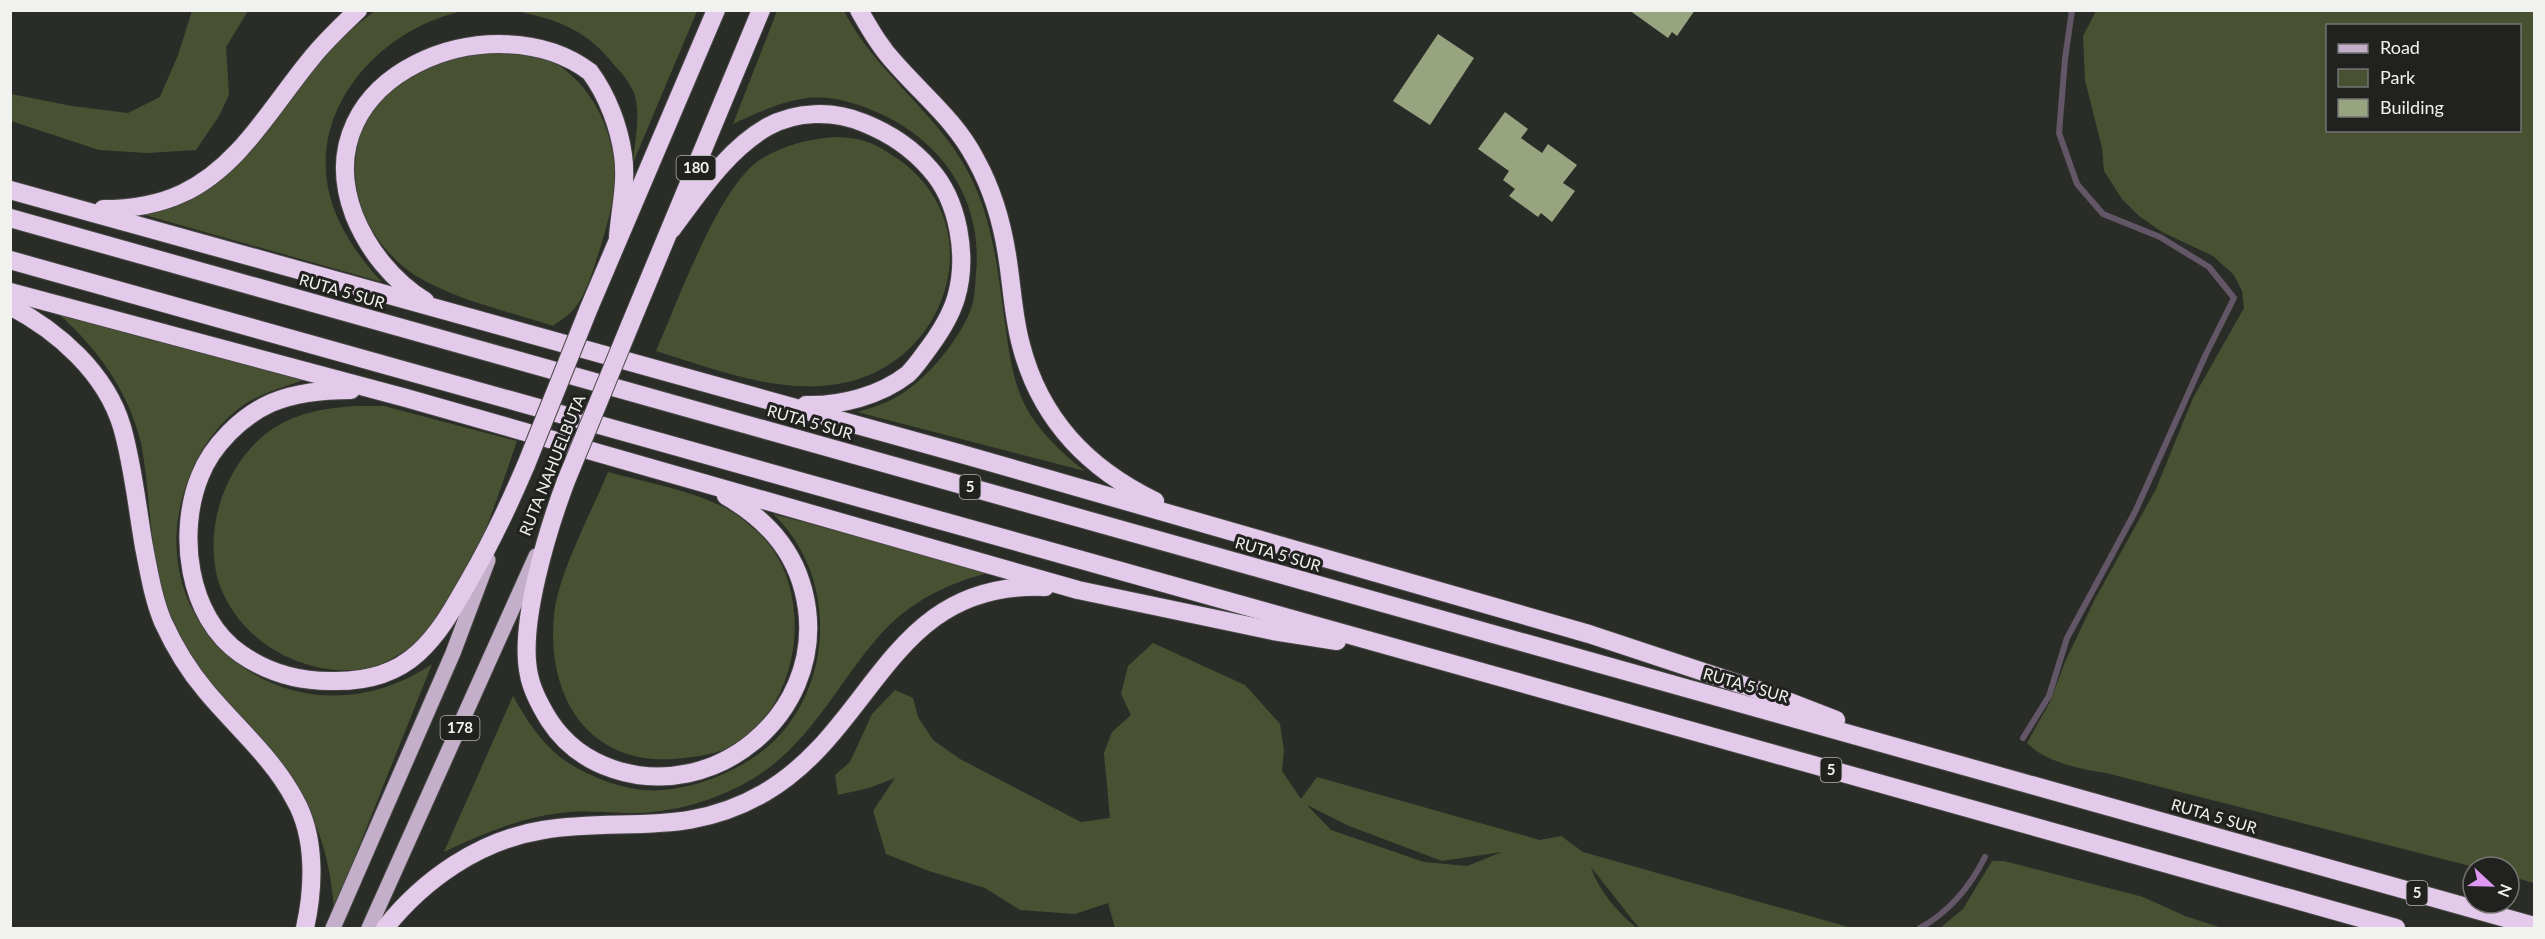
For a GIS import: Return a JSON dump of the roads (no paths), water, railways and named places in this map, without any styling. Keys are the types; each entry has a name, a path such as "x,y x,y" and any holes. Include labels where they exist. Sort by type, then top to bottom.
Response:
{"highway":[{"path":"69,206 128,209 156,203 183,193 208,178 230,160 315,54 358,10"},
{"name":"RUTA NAHUELBUTA","path":"501,523 618,237 716,10"},
{"name":"RUTA NAHUELBUTA","path":"549,526 761,10"},
{"path":"859,10 875,38 953,124 976,160 999,219 1007,253 1020,344 1049,413 1074,446 1093,462 1147,497 1192,519"},
{"path":"551,34 574,51 596,80 618,132 624,156 618,237"},
{"path":"389,62 366,92 351,127 346,164 350,202 367,242 378,259 406,287 440,309"},
{"path":"672,229 710,180 742,145 766,128 788,117 832,115 855,119 878,129 908,148 931,169 942,185 957,224 960,273 956,297 935,340 909,373 889,386 823,406 787,406"},
{"path":"10,190 1192,519 1632,647 1764,692 1930,756"},
{"name":"RUTA 5 SUR","path":"10,218 2535,926"},
{"name":"5","path":"10,260 2396,928"},
{"path":"10,292 406,398 1078,590 1273,631 1414,653"},
{"path":"10,306 32,318 78,356 108,398 121,424 153,595 163,621 189,669 262,752 297,802 306,832 312,866 310,905 305,928"},
{"path":"406,398 352,390 305,393 270,404 237,425 223,440 200,474 190,511 188,531 192,573 197,592 215,627 240,653 278,673 299,679 342,681 364,680 381,675 417,654 437,633 453,610 501,523"},
{"path":"549,526 528,628 526,658 535,694 556,730 571,746 590,759 628,774 647,777 668,776 713,765 735,756 751,745 783,711 794,691 802,668 808,618 801,579 781,540 760,518 743,506 687,477"},
{"path":"385,928 438,877 481,848 502,840 564,827 663,825 689,821 741,804 785,779 817,752 902,646 937,615 955,604 994,591 1036,586 1078,590"}],"main road":[{"name":"RUTA NAHUELBUTA","path":"333,928 453,653 501,523"},
{"name":"RUTA NAHUELBUTA","path":"369,928 549,526"}],"waterway":[{"path":"2023,738 2049,696 2067,638 2135,512 2206,354 2234,298 2209,267 2160,237 2103,214 2077,184 2059,133 2065,59 2072,10"},
{"path":"1920,928 1931,922 1958,898 1973,879 1985,857"}]}
